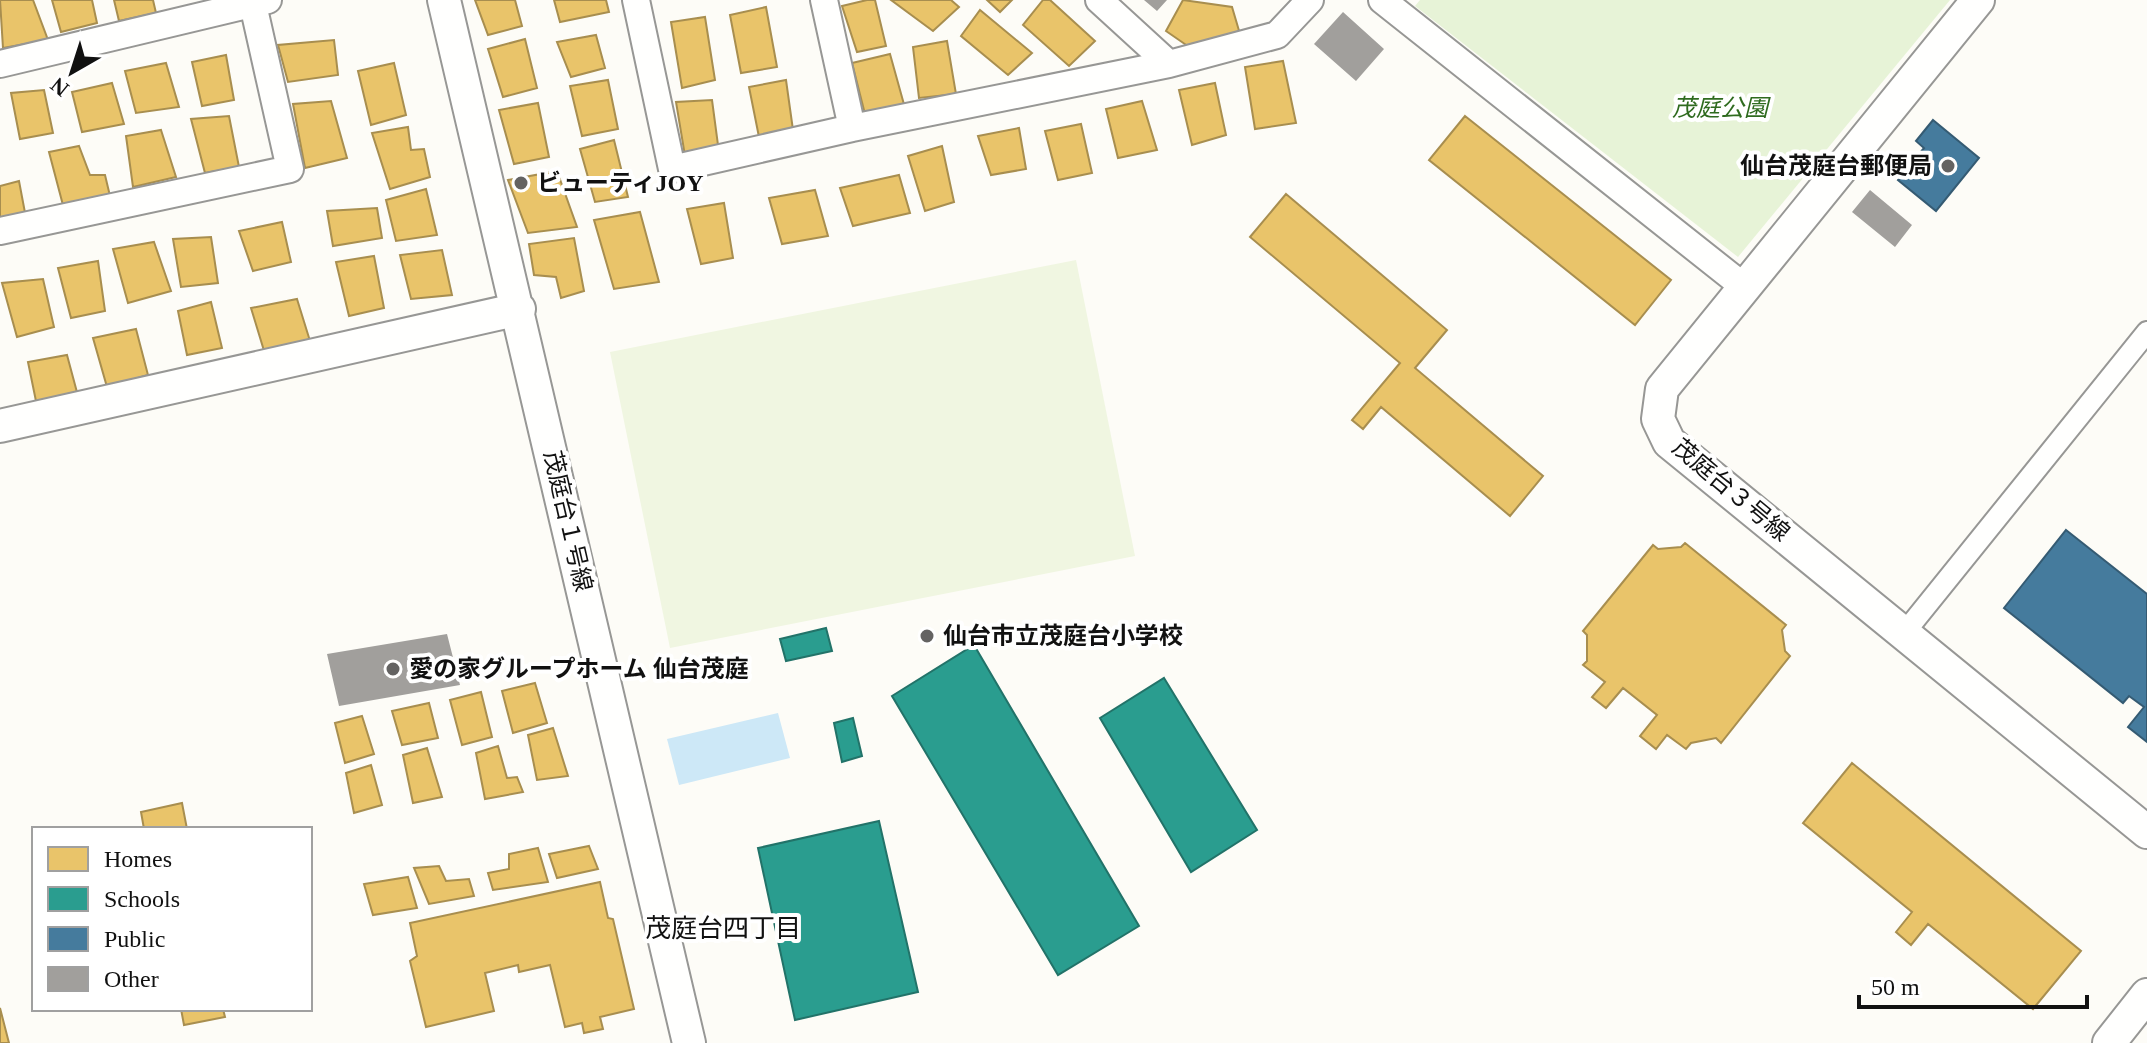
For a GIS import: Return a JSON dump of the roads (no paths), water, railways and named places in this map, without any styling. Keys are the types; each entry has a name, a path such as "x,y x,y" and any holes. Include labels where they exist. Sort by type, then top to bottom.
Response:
{"street":[{"name":"茂庭台１号線","path":"444,0 689,1043"},
{"path":"636,0 672,169 852,128 1169,64 1277,35 1310,0"},
{"path":"824,0 852,128"},
{"path":"1099,0 1169,64"},
{"path":"1382,0 1743,286"},
{"name":"茂庭台３号線","path":"1978,0 1662,389 1658,419 1669,442 2147,832"},
{"path":"0,64 258,1 290,169 0,231"},
{"path":"0,426 519,309"},
{"path":"1905,632 2147,332"},
{"path":"2109,1043 2147,995"}],"water":[{"path":"778,713 790,758 679,785 667,739"}],"place":[{"name":"仙台茂庭台郵便局","path":"1948,166"},
{"name":"ビューティJOY","path":"521,183"},
{"name":"仙台市立茂庭台小学校","path":"927,636"},
{"name":"愛の家グループホーム 仙台茂庭","path":"393,669"}],"district":[{"name":"茂庭台四丁目","path":"723,928"}],"park label":[{"name":"茂庭公園","path":"1720,108"}]}
